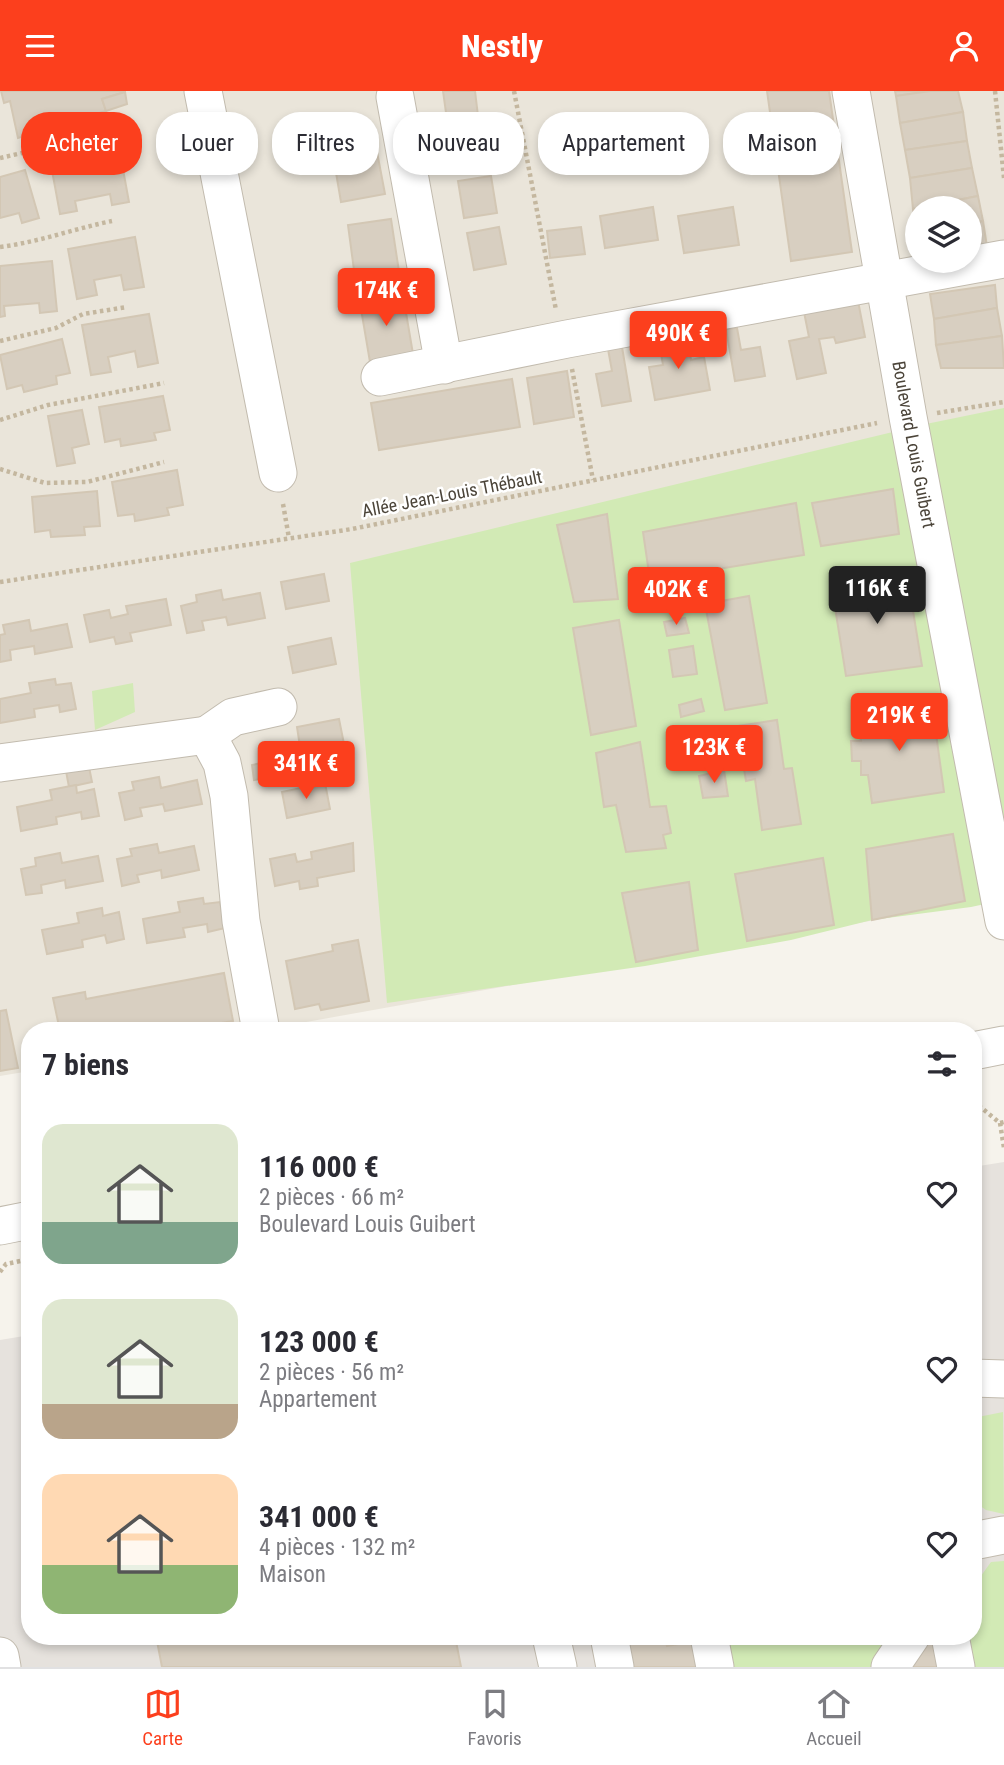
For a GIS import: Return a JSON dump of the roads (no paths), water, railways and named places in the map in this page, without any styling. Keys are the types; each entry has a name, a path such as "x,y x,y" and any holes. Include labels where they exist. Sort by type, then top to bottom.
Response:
{"street":[{"path":"203,91 278,473"},
{"name":"Boulevard Louis Guibert","path":"851,91 908,417 1004,921"},
{"path":"395,97 444,365"},
{"path":"380,377 566,339 1004,259"},
{"path":"0,764 207,735 233,717 278,707"},
{"path":"207,735 222,763 229,796 241,921 259,1022"},
{"path":"982,1049 1004,1045"},
{"path":"0,1226 21,1222"},
{"path":"982,1378 1004,1379"},
{"path":"982,1539 1004,1535"},
{"path":"553,1645 558,1667"},
{"path":"611,1645 615,1667"},
{"path":"711,1645 715,1667"},
{"path":"890,1667 905,1645"},
{"path":"952,1645 956,1667"},
{"path":"0,1656 2,1667"}]}
